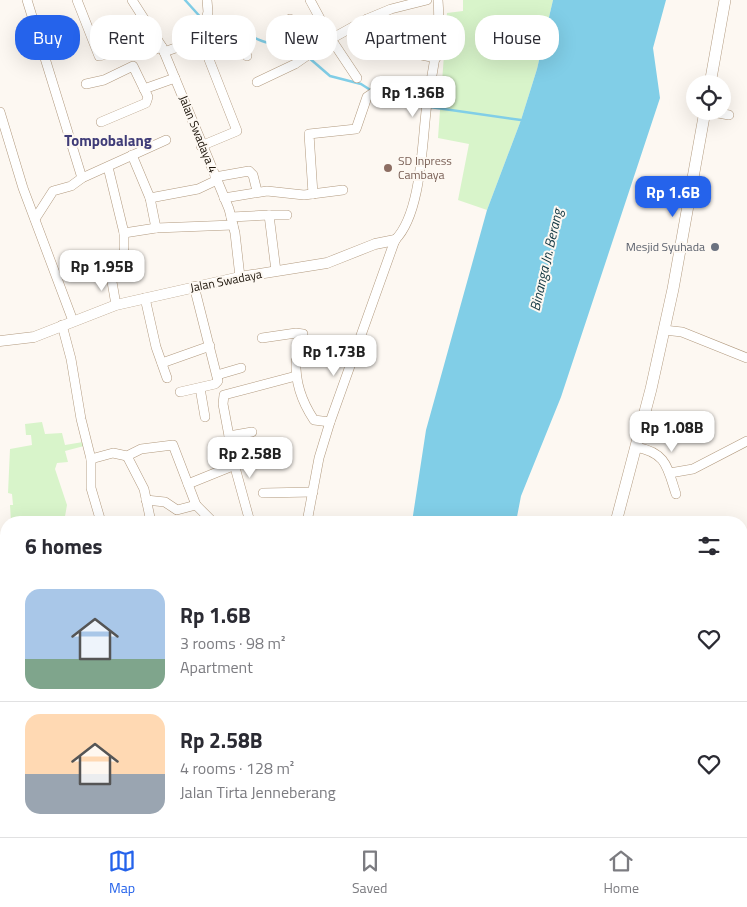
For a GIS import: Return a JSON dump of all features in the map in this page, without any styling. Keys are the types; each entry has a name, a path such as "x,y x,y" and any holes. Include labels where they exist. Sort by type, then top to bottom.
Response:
{"main road":[{"path":"712,75 725,0"},
{"path":"618,516 643,422 664,330 706,120"}],"street":[{"path":"27,0 82,178"},
{"path":"77,0 99,56 116,52 141,54 172,47"},
{"name":"Jalan Swadaya 4","path":"132,0 163,49 224,198 232,221 240,277"},
{"path":"207,0 207,15"},
{"path":"310,0 318,15"},
{"path":"377,15 391,9 427,0"},
{"path":"438,0 438,15"},
{"path":"337,48 357,78"},
{"path":"202,146 237,131 209,60"},
{"path":"257,82 301,60"},
{"path":"308,516 319,458 330,422 395,240 402,232 414,198 436,60"},
{"path":"86,84 104,80 133,66 148,100 146,103 101,122"},
{"path":"144,90 175,78"},
{"path":"314,194 309,134 356,129 367,97 376,91 428,102"},
{"path":"0,112 35,219 73,321"},
{"path":"35,219 51,193 71,186 82,178 166,140"},
{"path":"132,155 150,198 156,228"},
{"path":"108,167 124,234 124,248"},
{"path":"150,198 191,191 216,179 249,171 253,174 257,192"},
{"path":"224,198 257,192 314,194 343,190"},
{"path":"124,234 156,228 232,221 269,215 288,215"},
{"path":"269,215 276,271"},
{"name":"Jalan Swadaya","path":"0,341 34,337 116,305 194,286 327,263 376,244 395,240"},
{"path":"111,276 116,305"},
{"path":"180,392 215,384 217,375 194,286"},
{"path":"145,298 156,347 167,378"},
{"path":"62,325 71,359 81,419 91,459 91,488 99,516"},
{"path":"664,330 682,332 747,358"},
{"path":"262,338 303,334 304,344 296,362 296,376 303,401 314,420 330,422"},
{"path":"162,363 210,346"},
{"path":"217,375 242,368"},
{"path":"248,516 235,465 236,458 229,436 223,404 224,394 296,376"},
{"path":"200,388 205,417"},
{"path":"643,422 656,424 691,423"},
{"path":"229,436 252,432"},
{"path":"670,473 693,469 747,441"},
{"path":"91,459 114,453 127,456 141,449 173,445 196,505 207,516"},
{"path":"636,448 651,450 658,454 670,473 676,494"},
{"path":"127,456 144,489 149,516"},
{"path":"188,484 235,465"},
{"path":"263,493 313,492"},
{"path":"146,500 166,502 177,510 196,505"}],"green space":[{"path":"463,0 553,0 550,15 475,15 475,60 539,60 521,120 487,210 458,200 469,144 438,138 444,60 465,60 465,15 447,15 447,13 463,11"},
{"path":"42,422 45,434 62,433 65,445 83,442 84,446 65,451 68,462 57,463 55,469 67,505 65,516 11,516 10,505 13,505 12,494 8,493 10,449 32,445 31,435 26,435 25,424"}],"water":[{"name":"Binanga Jn. Berang","path":"553,0 666,0 653,48 660,98 561,397 521,496 517,516 413,516 426,430 487,210 521,120 539,60 559,60 559,15 550,15"}],"waterway":[{"path":"185,0 199,15"},
{"path":"256,38 266,42"},
{"path":"311,60 330,76 361,84 372,91"},
{"path":"386,97 410,106 424,107"},
{"path":"430,107 521,120"}],"place":[{"name":"SD Inpress Cambaya","path":"388,168"},
{"name":"Mesjid Syuhada","path":"715,247"}],"district":[{"name":"Tompobalang","path":"108,141"}]}
